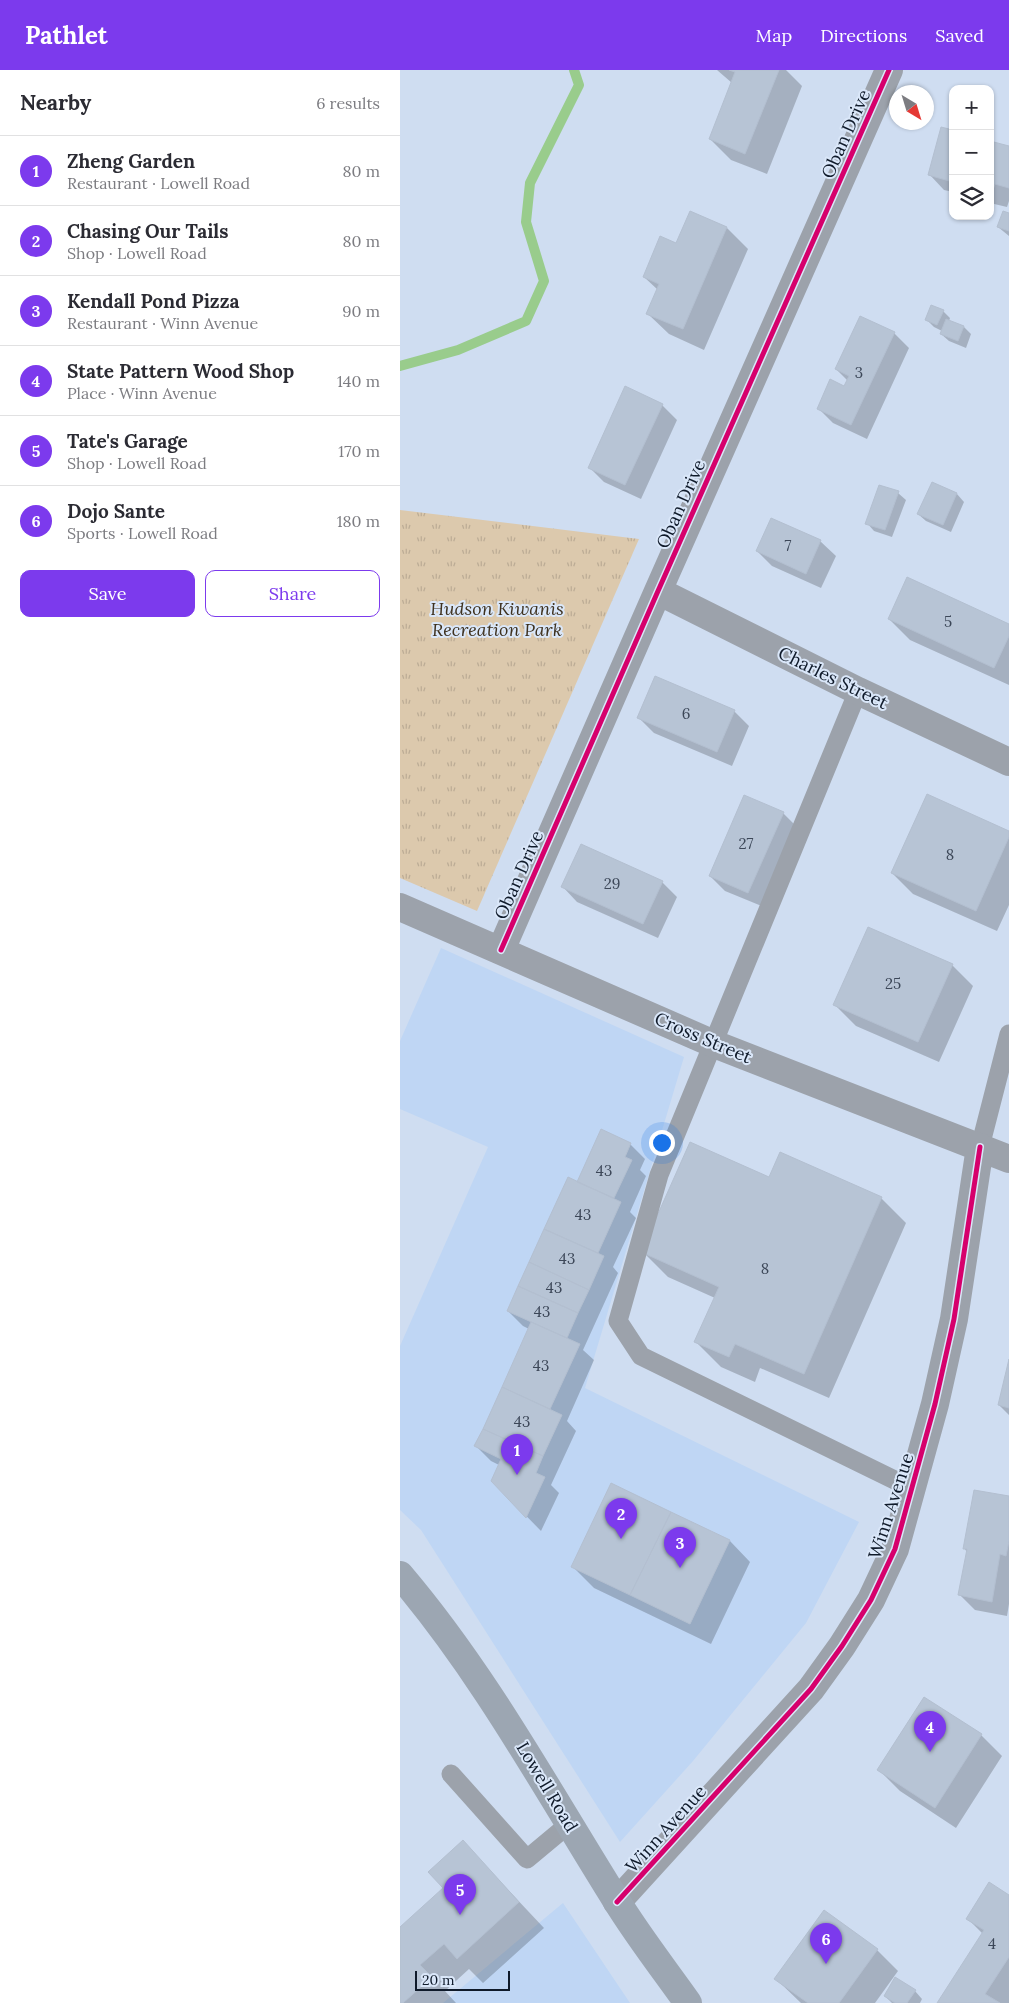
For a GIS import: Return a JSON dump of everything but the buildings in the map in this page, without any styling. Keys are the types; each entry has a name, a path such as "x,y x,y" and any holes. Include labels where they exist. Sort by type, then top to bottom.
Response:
{"main road":[{"name":"Lowell Road","path":"400,1576 420,1599 467,1662 507,1722 617,1902 688,2003"}],"street":[{"name":"Oban Drive","path":"501,950 889,70"},
{"name":"Charles Street","path":"658,591 858,691 1009,762"},
{"name":"Cross Street","path":"400,907 714,1044 1009,1159"},
{"name":"Winn Avenue","path":"617,1902 812,1689 871,1600 895,1549 935,1404 954,1319 980,1147"}],"lane":[{"path":"858,691 660,1175 618,1321 641,1356 913,1489"},
{"path":"980,1147 1009,1034"},
{"path":"452,1774 526,1858 569,1824"}],"shaded area":[{"path":"441,948 684,1057 585,1388 859,1522 806,1623 693,1761 620,1842 421,1530 400,1510 400,1346 488,1147 400,1109 400,1041"},
{"path":"563,1903 630,2003 443,2003"}],"green space":[{"name":"Hudson Kiwanis Recreation Park","path":"400,510 639,539 477,911 400,878"}],"waterway":[{"path":"400,366 458,350 526,321 544,281 526,222 530,183 579,85 574,70"}],"cycle path":[{"path":"501,950 889,70"},
{"path":"617,1902 811,1689 842,1646 871,1600 895,1549 935,1404 954,1319 980,1147"}],"place":[{"name":"Zheng Garden","path":"517,1475"},
{"name":"Chasing Our Tails","path":"621,1539"},
{"name":"Kendall Pond Pizza","path":"680,1568"},
{"name":"State Pattern Wood Shop","path":"930,1752"},
{"name":"Tate's Garage","path":"460,1915"},
{"name":"Dojo Sante","path":"826,1964"}]}
